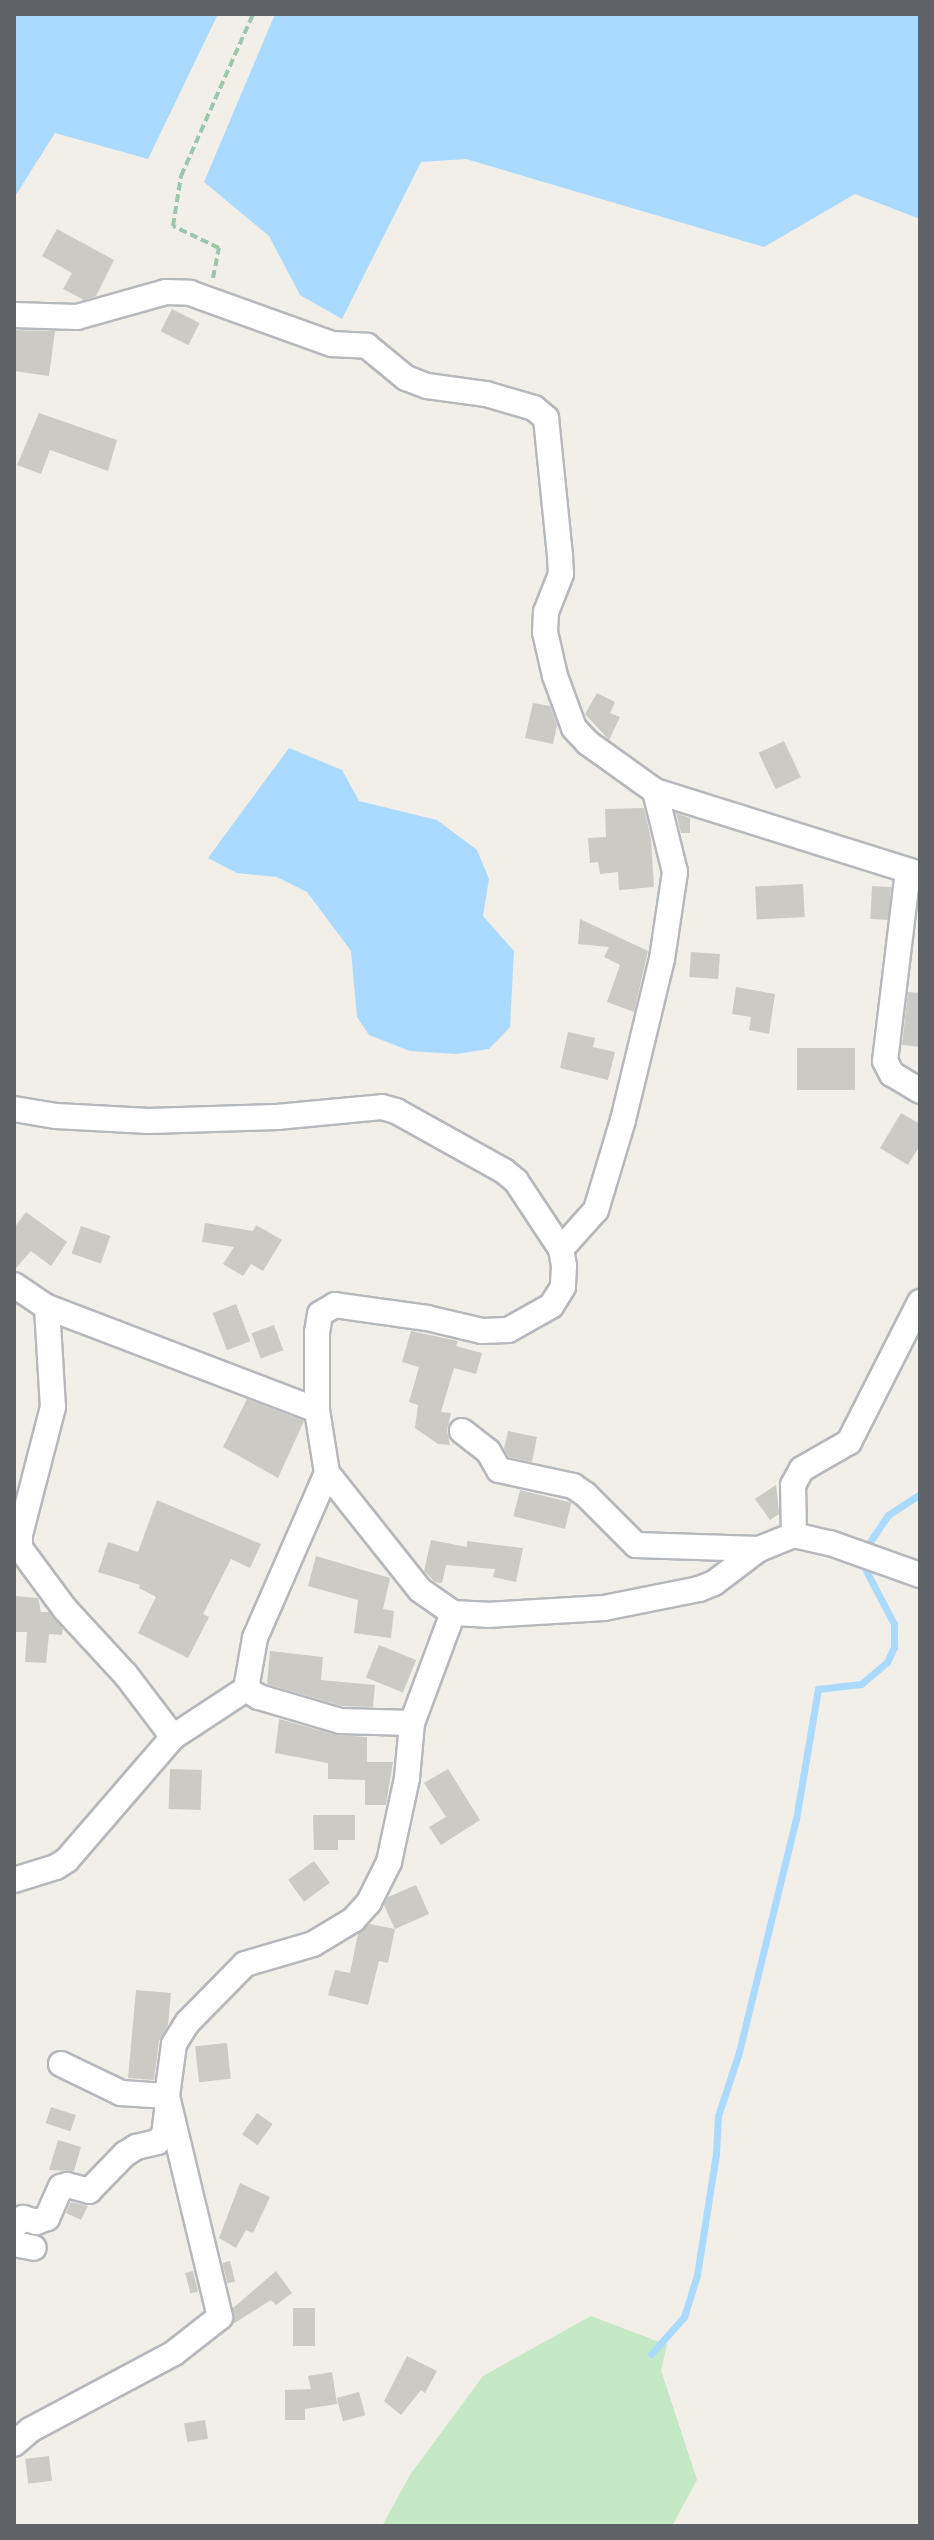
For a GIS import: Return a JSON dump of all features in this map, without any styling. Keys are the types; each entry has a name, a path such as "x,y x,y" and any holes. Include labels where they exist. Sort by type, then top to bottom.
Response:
{"street":[{"path":"14,315 77,317 166,292 210,300 332,344 367,346 406,378 427,386 486,394 534,408 546,418 561,574 546,612 545,632 555,676 574,728 588,743 655,791 914,873 885,1061 892,1074 920,1091"},
{"path":"561,1249 596,1210 623,1120 662,959 675,872 655,791"},
{"path":"14,1109 56,1116 149,1121 277,1117 382,1107 396,1111 504,1171 516,1181 561,1249 564,1278 559,1295 533,1319 508,1330 482,1331 366,1309 327,1308 317,1321 317,1410 327,1473 420,1590 453,1613 487,1615 604,1608 690,1591 714,1583 759,1549 794,1535 920,1575"},
{"path":"14,1285 47,1307 317,1410"},
{"path":"794,1535 791,1496 797,1477 814,1461 833,1454 849,1442 920,1302"},
{"path":"47,1307 53,1407 20,1548 65,1609 126,1675 173,1737"},
{"path":"462,1431 488,1451 499,1470 573,1486 594,1501 636,1545 759,1549"},
{"path":"14,1880 56,1867 67,1860 173,1737 246,1689 255,1638 327,1473"},
{"path":"14,2227 23,2218 36,2222 47,2218 61,2187 67,2185 89,2191 125,2154 136,2147 157,2142 164,2135 174,2044 188,2022 245,1964 313,1944 353,1920 369,1902 389,1862 395,1841 407,1778 412,1723 453,1613"},
{"path":"246,1689 259,1697 340,1721 412,1723"},
{"path":"61,2064 121,2093 167,2096"},
{"path":"14,2444 30,2430 174,2353 220,2317 167,2096"}],"path":[{"path":"210,300 219,248 173,226 181,176 253,14"}],"green space":[{"path":"591,2316 667,2345 661,2370 697,2480 672,2526 382,2526 410,2475 483,2376"}],"water":[{"path":"14,14 218,14 148,159 55,133 14,198"},
{"path":"275,14 920,14 920,219 855,194 764,247 466,159 421,162 342,319 300,295 269,236 204,182"},
{"path":"289,748 342,770 359,801 437,820 477,850 489,879 483,916 514,951 510,1027 489,1049 456,1054 410,1051 369,1035 357,1017 351,951 307,892 277,877 237,873 208,858"}],"building":[{"path":"57,229 114,260 96,296 84,300 63,289 72,273 42,256"},
{"path":"172,309 200,323 188,345 161,331"},
{"path":"16,330 55,331 49,376 14,371"},
{"path":"39,413 117,440 108,471 50,450 41,474 17,465"},
{"path":"597,693 615,702 610,713 620,717 609,740 585,714"},
{"path":"533,703 550,706 557,725 553,744 525,738"},
{"path":"784,741 801,777 776,789 759,753"},
{"path":"644,808 651,839 654,887 619,890 618,872 600,874 598,862 590,863 588,838 606,837 605,809"},
{"path":"676,813 690,818 690,833 681,833"},
{"path":"803,884 805,917 757,919 755,887"},
{"path":"872,886 891,887 889,920 870,919"},
{"path":"580,919 648,951 634,1012 607,1002 620,965 604,957 609,947 578,944"},
{"path":"691,952 720,954 718,979 689,977"},
{"path":"736,987 775,994 769,1034 749,1030 751,1017 732,1014"},
{"path":"908,992 920,993 920,1047 902,1045"},
{"path":"568,1032 595,1038 593,1047 615,1052 608,1080 560,1068"},
{"path":"797,1048 855,1048 855,1090 797,1090"},
{"path":"901,1113 920,1124 920,1145 908,1165 880,1148"},
{"path":"26,1212 67,1242 51,1266 31,1251 14,1270 14,1228"},
{"path":"205,1223 253,1231 256,1225 282,1240 263,1271 251,1264 243,1276 223,1264 234,1247 202,1242"},
{"path":"81,1226 110,1236 101,1264 72,1253"},
{"path":"236,1304 250,1341 227,1350 213,1313"},
{"path":"274,1325 283,1350 261,1359 251,1333"},
{"path":"411,1331 458,1341 456,1346 482,1353 476,1374 454,1368 441,1412 451,1413 447,1430 450,1445 438,1444 415,1428 418,1405 409,1402 419,1367 402,1362"},
{"path":"247,1399 304,1421 278,1478 223,1447"},
{"path":"508,1431 537,1437 532,1462 509,1457 504,1449"},
{"path":"776,1485 779,1514 770,1520 755,1499"},
{"path":"520,1490 571,1503 565,1529 513,1516"},
{"path":"157,1500 261,1544 250,1568 231,1559 203,1614 209,1617 188,1658 138,1633 156,1597 139,1588 140,1585 98,1572 108,1542 138,1552"},
{"path":"431,1540 467,1547 467,1541 523,1548 516,1582 493,1577 495,1569 446,1565 442,1583 435,1582 424,1571"},
{"path":"316,1556 390,1578 383,1609 394,1611 391,1638 354,1633 358,1600 308,1586"},
{"path":"14,1596 38,1598 41,1612 49,1612 63,1629 62,1635 49,1634 46,1663 25,1662 27,1632 14,1632"},
{"path":"379,1645 416,1660 403,1692 366,1677"},
{"path":"270,1651 323,1657 321,1680 375,1685 373,1707 342,1706 267,1684"},
{"path":"279,1719 336,1735 367,1737 367,1762 393,1762 386,1805 365,1805 365,1780 328,1779 328,1763 275,1753"},
{"path":"170,1769 202,1770 201,1810 169,1809"},
{"path":"448,1769 480,1820 441,1845 429,1827 446,1817 424,1783"},
{"path":"313,1815 355,1815 355,1840 338,1840 338,1850 314,1850"},
{"path":"314,1861 330,1883 304,1902 288,1880"},
{"path":"416,1885 429,1914 395,1929 384,1905 388,1897"},
{"path":"370,1924 395,1929 388,1963 379,1961 368,2005 328,1995 335,1970 350,1973 358,1934"},
{"path":"136,1990 171,1993 168,2025 159,2041 154,2080 128,2078"},
{"path":"227,2043 231,2079 199,2082 195,2046"},
{"path":"51,2107 76,2115 70,2131 46,2123"},
{"path":"257,2113 273,2124 258,2145 242,2134"},
{"path":"58,2140 81,2147 74,2171 49,2170"},
{"path":"240,2183 270,2197 253,2233 246,2230 236,2248 219,2238"},
{"path":"71,2202 88,2206 81,2220 66,2213"},
{"path":"230,2261 235,2281 227,2283 222,2263"},
{"path":"193,2271 198,2291 190,2293 185,2273"},
{"path":"276,2271 292,2293 276,2305 271,2300 233,2324 233,2308"},
{"path":"293,2308 315,2308 315,2346 293,2346"},
{"path":"407,2356 437,2371 425,2393 421,2390 401,2415 384,2401"},
{"path":"332,2372 337,2404 305,2409 305,2420 285,2420 285,2390 311,2389 308,2376"},
{"path":"359,2392 365,2415 343,2421 337,2398"},
{"path":"205,2420 208,2439 187,2442 184,2423"},
{"path":"49,2456 52,2481 28,2484 25,2459"}],"waterway":[{"path":"865,1549 888,1515 920,1494"},
{"path":"651,2354 684,2317 697,2275 716,2154 718,2116 739,2052 796,1819 818,1689 861,1684 887,1662 894,1647 894,1624 861,1561"}]}
